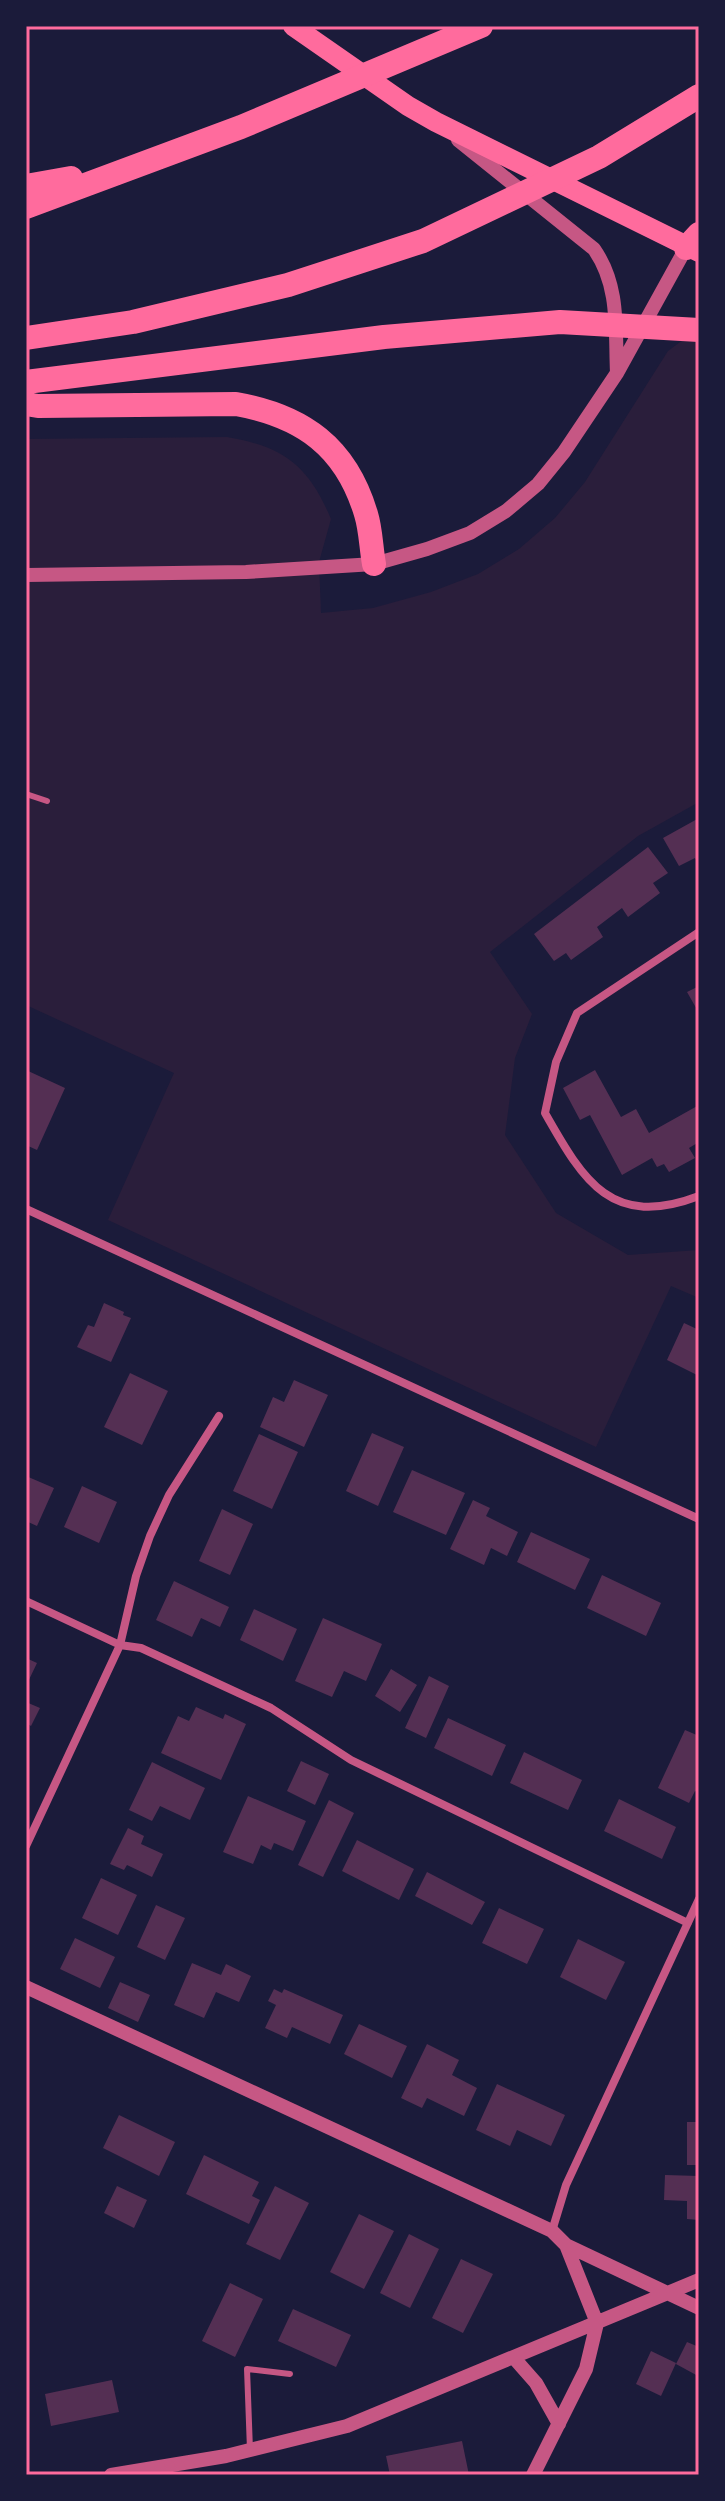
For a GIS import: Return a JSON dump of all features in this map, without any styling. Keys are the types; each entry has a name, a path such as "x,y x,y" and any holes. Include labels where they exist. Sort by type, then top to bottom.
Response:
{"highway":[{"path":"26,207 241,127 481,26"},
{"path":"26,338 133,322 288,285 423,241 599,157 699,96"},
{"path":"26,186 125,169"},
{"path":"26,382 384,337 560,322 699,330"},
{"path":"26,404 236,404 267,410 292,420 335,452 348,473 366,515 374,564"}],"main road":[{"path":"293,26 436,122 695,245"}],"street":[{"path":"436,122 594,249 601,258 613,289 617,373"},
{"path":"26,575 246,572 374,564 470,533 506,511 538,484 564,452 617,373 695,245"},
{"path":"699,932 577,1013 556,1062 545,1113 561,1143 591,1184 617,1203 648,1208 676,1205 699,1196"},
{"path":"26,1209 699,1519"},
{"path":"26,1846 120,1645 136,1576 150,1536 169,1495 219,1416"},
{"path":"26,1601 120,1645 141,1648 271,1708 351,1760 688,1923"},
{"path":"552,2231 566,2185 699,1899"},
{"path":"26,1987 552,2231 566,2245 699,2308"},
{"path":"533,2475 586,2369 597,2323 566,2245"},
{"path":"111,2475 250,2450 347,2426 699,2280"},
{"path":"514,2358 536,2383 559,2424"}],"lane":[{"path":"26,794 47,801"},
{"path":"250,2450 247,2369 290,2374"}],"shaded area":[{"path":"699,328 699,802 638,836 490,952 532,1014 515,1058 505,1135 556,1213 628,1255 699,1250 699,1298 671,1286 596,1447 108,1220 174,1073 26,1005 26,439 227,437 279,453 303,472 331,519 319,562 321,613 373,608 431,592 478,574 519,549 555,518 585,482 668,351"}],"building":[{"path":"699,818 699,865 695,858 679,866 663,838"},
{"path":"648,847 668,873 653,883 660,893 628,917 622,908 597,927 603,937 571,960 566,953 554,961 534,934"},
{"path":"699,986 699,1013 687,992"},
{"path":"26,1070 65,1088 37,1150 26,1145"},
{"path":"595,1070 621,1117 636,1109 649,1133 699,1105 699,1142 689,1148 695,1158 669,1172 664,1164 657,1167 652,1158 622,1175 590,1115 580,1120 563,1088"},
{"path":"104,1303 131,1318 111,1362 77,1347 88,1325 94,1327"},
{"path":"684,1323 699,1330 699,1376 667,1360"},
{"path":"130,1373 168,1391 142,1445 104,1427"},
{"path":"294,1380 328,1395 304,1447 260,1427 273,1397 284,1402"},
{"path":"372,1433 404,1447 378,1506 346,1491"},
{"path":"259,1434 298,1452 272,1509 233,1491"},
{"path":"412,1470 465,1493 446,1535 393,1512"},
{"path":"26,1476 54,1488 37,1526 26,1521"},
{"path":"82,1486 117,1502 99,1543 64,1527"},
{"path":"473,1500 490,1508 486,1516 518,1532 507,1556 491,1548 484,1565 450,1549"},
{"path":"222,1509 253,1524 230,1575 199,1561"},
{"path":"531,1532 590,1559 575,1590 517,1562"},
{"path":"602,1575 661,1603 646,1636 587,1608"},
{"path":"174,1581 229,1607 220,1627 201,1618 192,1637 156,1620"},
{"path":"254,1609 297,1629 283,1661 240,1640"},
{"path":"323,1618 382,1644 366,1681 344,1671 332,1697 295,1681"},
{"path":"26,1658 37,1663 26,1686"},
{"path":"391,1669 417,1685 400,1712 375,1696"},
{"path":"429,1676 449,1686 426,1738 405,1728"},
{"path":"26,1702 40,1708 31,1726 26,1723"},
{"path":"196,1707 223,1719 225,1714 246,1724 221,1780 161,1753 178,1716 189,1721"},
{"path":"448,1718 506,1745 492,1776 434,1748"},
{"path":"685,1730 699,1736 699,1793 695,1791 689,1803 658,1788"},
{"path":"524,1752 582,1780 568,1810 510,1783"},
{"path":"301,1761 329,1774 315,1805 287,1791"},
{"path":"152,1762 205,1788 190,1820 160,1806 152,1821 129,1810"},
{"path":"248,1796 306,1821 293,1851 274,1843 271,1850 261,1845 253,1864 223,1852"},
{"path":"619,1799 676,1827 662,1859 604,1831"},
{"path":"329,1800 354,1813 323,1877 298,1865"},
{"path":"128,1828 144,1836 141,1844 163,1854 152,1877 127,1865 124,1870 110,1864"},
{"path":"357,1840 414,1869 399,1900 342,1871"},
{"path":"427,1872 485,1902 472,1925 415,1896"},
{"path":"101,1878 137,1895 118,1935 82,1918"},
{"path":"156,1905 185,1918 165,1960 137,1947"},
{"path":"499,1908 544,1929 527,1964 482,1943"},
{"path":"75,1938 115,1957 100,1988 60,1969"},
{"path":"578,1939 625,1962 606,2000 560,1977"},
{"path":"192,1963 221,1975 226,1964 251,1976 239,2002 216,1992 204,2018 174,2005"},
{"path":"120,1982 150,1995 138,2022 108,2008"},
{"path":"274,1989 282,1993 284,1989 343,2015 330,2044 292,2027 287,2038 265,2028 276,2005 268,2001"},
{"path":"359,2024 407,2046 392,2078 344,2054"},
{"path":"427,2044 459,2060 452,2075 477,2088 464,2116 427,2098 422,2108 401,2098"},
{"path":"497,2084 565,2115 551,2146 517,2130 510,2146 476,2130"},
{"path":"119,2115 175,2142 159,2176 103,2148"},
{"path":"687,2122 699,2122 699,2165 687,2165"},
{"path":"204,2155 259,2182 252,2196 260,2200 249,2224 186,2194"},
{"path":"665,2175 699,2176 699,2220 687,2219 687,2201 664,2200"},
{"path":"117,2186 147,2200 134,2228 104,2213"},
{"path":"275,2186 309,2203 280,2260 246,2244"},
{"path":"359,2214 394,2231 364,2289 330,2272"},
{"path":"409,2234 439,2249 410,2308 380,2293"},
{"path":"461,2259 493,2274 463,2333 432,2318"},
{"path":"230,2283 263,2299 235,2357 202,2341"},
{"path":"293,2309 351,2335 336,2367 278,2341"},
{"path":"687,2342 699,2347 698,2376 676,2364"},
{"path":"651,2351 676,2363 661,2396 636,2384"},
{"path":"112,2380 119,2412 51,2426 45,2394"},
{"path":"462,2441 469,2475 390,2475 386,2456"}]}
